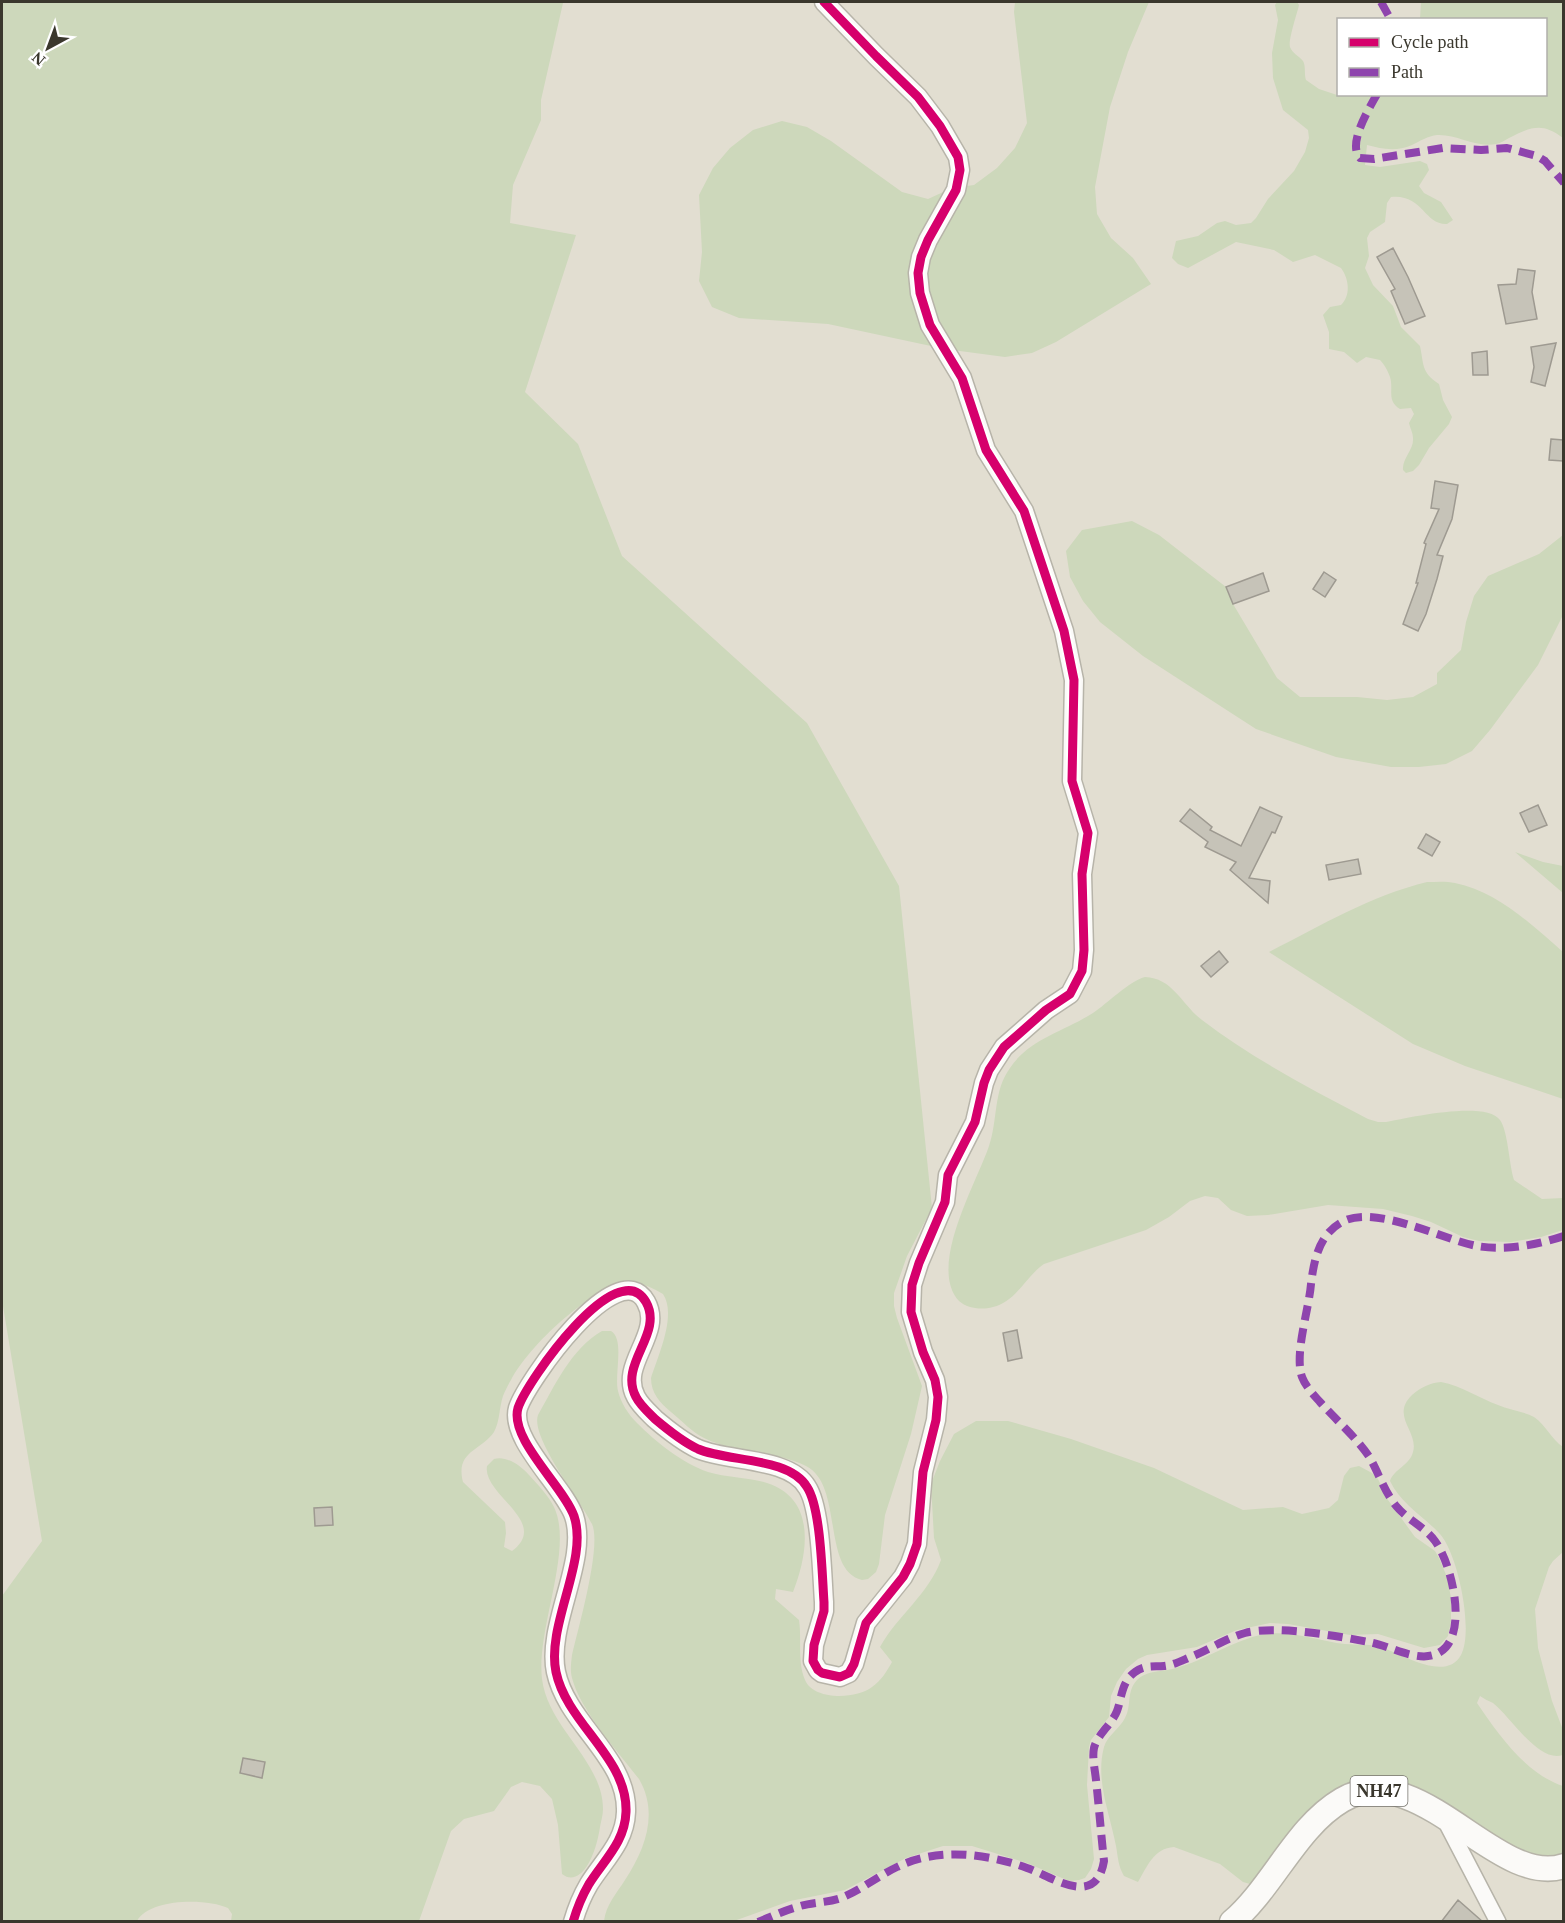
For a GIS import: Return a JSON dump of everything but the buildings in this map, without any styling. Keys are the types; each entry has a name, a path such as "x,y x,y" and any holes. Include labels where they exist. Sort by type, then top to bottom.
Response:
{"highway":[{"name":"NH47","path":"1232,1922 1258,1894 1322,1815 1345,1798 1357,1793 1384,1791 1414,1800 1448,1817 1509,1858 1544,1868 1563,1866"}],"street":[{"path":"573,1922 588,1886 620,1838 625,1823 626,1808 624,1793 615,1770 573,1711 556,1673 555,1650 576,1545 576,1526 568,1505 531,1450 519,1427 517,1413 527,1389 556,1345 588,1313 623,1291 632,1290 641,1295 648,1306 650,1324 634,1365 632,1382 634,1394 641,1405 668,1430 698,1449 718,1456 783,1469 801,1479 808,1488 817,1525 824,1602 824,1611 814,1645 813,1661 814,1666 822,1674 835,1678 845,1676 854,1664 866,1623 903,1577 916,1551 923,1472 936,1420 938,1397 935,1380 915,1328 910,1301 919,1263 945,1202 948,1175 975,1122 984,1083 996,1058 1004,1047 1024,1029 1070,994 1079,980 1084,962 1082,874 1088,833 1072,781 1074,680 1068,645 1024,511 986,450 962,378 930,325 920,293 918,273 921,257 956,190 960,170 958,157 940,126 918,97 824,2"},
{"path":"1448,1817 1448,1826 1498,1922"}],"green space":[{"path":"2,2 563,3 541,100 541,120 513,185 510,223 576,235 525,392 578,444 622,556 807,723 899,886 932,1208 907,1256 894,1293 897,1318 922,1386 911,1434 885,1515 876,1572 868,1579 862,1580 849,1573 841,1561 825,1490 818,1476 806,1466 781,1457 729,1447 704,1438 691,1430 660,1401 654,1393 651,1378 667,1324 667,1303 663,1294 643,1284 629,1283 613,1287 579,1306 546,1335 520,1366 503,1396 494,1432 466,1458 462,1472 463,1482 505,1522 504,1547 512,1551 522,1540 524,1530 520,1519 488,1477 487,1466 494,1459 499,1458 513,1462 529,1475 554,1507 559,1524 560,1545 544,1637 542,1679 546,1697 554,1713 594,1775 601,1792 603,1811 597,1842 582,1872 573,1877 562,1874 558,1825 552,1799 540,1786 522,1782 511,1787 494,1811 464,1819 451,1831 419,1921 231,1921 232,1914 228,1908 207,1903 179,1902 153,1908 143,1913 137,1921 2,1922 2,1596 42,1541 2,1300"},
{"path":"1015,2 1149,2 1128,52 1110,107 1095,187 1097,214 1111,238 1133,258 1151,284 1056,342 1032,353 1005,357 945,349 828,324 739,318 712,307 699,281 702,252 699,195 713,168 730,148 753,130 782,121 807,127 831,141 902,192 928,199 952,188 974,185 997,168 1015,148 1027,123 1014,12"},
{"path":"1277,2 1297,2 1299,5 1291,33 1290,47 1303,61 1306,80 1319,89 1337,96 1547,96 1547,18 1420,18 1421,2 1563,2 1563,138 1549,130 1536,128 1489,145 1437,135 1400,149 1384,149 1367,145 1365,165 1380,167 1420,161 1427,164 1429,170 1419,186 1424,193 1441,202 1453,220 1447,224 1439,223 1410,200 1391,197 1387,203 1385,222 1370,232 1367,238 1369,256 1365,268 1373,285 1393,306 1401,327 1420,346 1424,368 1429,376 1439,384 1443,400 1452,417 1413,471 1406,473 1403,466 1413,442 1409,423 1414,414 1411,408 1400,409 1393,402 1391,381 1386,368 1380,360 1366,357 1357,363 1344,352 1329,349 1329,332 1323,315 1330,307 1341,305 1348,292 1346,277 1341,268 1315,255 1293,262 1274,250 1236,242 1188,268 1178,264 1172,258 1176,241 1198,236 1217,223 1225,221 1236,225 1251,223 1268,199 1294,171 1305,152 1309,138 1308,130 1283,110 1273,78 1272,53 1278,20 1275,5"},
{"path":"1132,521 1159,535 1226,587 1233,604 1277,678 1300,697 1357,697 1387,700 1413,697 1437,684 1437,673 1461,650 1474,596 1488,576 1539,554 1563,535 1563,615 1538,665 1472,751 1446,764 1419,767 1391,767 1336,757 1256,729 1143,656 1100,622 1083,601 1070,577 1066,551 1082,530"},
{"path":"1515,852 1563,866 1563,893"},
{"path":"1427,882 1455,883 1471,887 1500,901 1563,952 1563,1099 1465,1066 1413,1044 1269,952 1365,903"},
{"path":"1145,977 1163,982 1170,987 1195,1014 1241,1048 1368,1119 1386,1122 1428,1114 1463,1111 1492,1114 1503,1125 1514,1180 1542,1199 1563,1198 1563,1230 1541,1237 1511,1242 1479,1241 1463,1237 1431,1222 1383,1209 1328,1205 1268,1215 1247,1216 1231,1210 1218,1198 1205,1196 1190,1201 1169,1217 1146,1230 1044,1264 1008,1300 1001,1304 980,1309 963,1304 951,1286 948,1268 951,1247 966,1202 989,1146 998,1096 1010,1068 1018,1058 1037,1043 1093,1013 1125,988"},
{"path":"602,1331 611,1331 615,1335 618,1349 617,1384 623,1404 634,1420 652,1437 679,1458 698,1468 715,1474 767,1483 783,1491 794,1501 801,1514 804,1529 805,1545 802,1561 793,1592 776,1589 775,1599 799,1620 800,1658 803,1673 810,1687 817,1692 836,1696 856,1694 872,1687 884,1676 892,1662 880,1647 929,1584 941,1560 934,1538 931,1484 954,1434 976,1421 1008,1421 1071,1439 1154,1468 1243,1510 1283,1507 1302,1514 1329,1508 1338,1500 1344,1476 1350,1468 1359,1466 1378,1479 1388,1500 1415,1537 1435,1551 1439,1558 1447,1577 1451,1598 1451,1621 1448,1636 1440,1645 1424,1648 1378,1634 1350,1635 1270,1623 1237,1630 1197,1647 1147,1655 1138,1659 1126,1669 1117,1682 1111,1696 1109,1717 1091,1740 1089,1747 1087,1785 1094,1859 1085,1878 1069,1881 1027,1863 972,1846 943,1846 906,1858 845,1890 790,1901 734,1921 604,1921 609,1905 632,1868 643,1844 649,1818 648,1805 639,1779 591,1717 572,1678 572,1655 592,1568 594,1535 592,1524 549,1453 538,1425 538,1415 565,1368 581,1348"},
{"path":"1441,1382 1456,1386 1502,1407 1534,1417 1563,1447 1563,1552 1549,1567 1535,1609 1538,1648 1552,1701 1563,1730 1563,1755 1554,1756 1535,1746 1493,1703 1480,1696 1477,1703 1504,1740 1525,1763 1563,1786 1563,1857 1541,1862 1446,1810 1338,1790 1311,1808 1257,1881 1250,1884 1243,1882 1220,1864 1174,1847 1167,1848 1156,1855 1138,1882 1124,1876 1119,1865 1104,1797 1102,1759 1106,1743 1125,1718 1131,1689 1141,1677 1187,1664 1253,1637 1275,1633 1345,1644 1377,1646 1433,1666 1444,1667 1454,1663 1461,1655 1465,1644 1465,1611 1453,1558 1440,1534 1406,1503 1390,1481 1409,1460 1413,1452 1414,1445 1404,1417 1406,1403 1422,1388"}],"marked path":[{"path":"1381,2 1390,18"},
{"path":"1376,96 1358,136 1356,144 1360,158 1374,159 1443,148 1481,150 1507,148 1537,156 1545,161 1564,183"},
{"path":"758,1922 802,1905 841,1898 905,1863 941,1855 991,1858 1006,1861 1072,1886 1083,1887 1092,1884 1099,1875 1104,1861 1093,1760 1094,1748 1115,1716 1127,1680 1142,1668 1174,1664 1238,1635 1258,1631 1307,1632 1340,1637 1378,1644 1419,1656 1429,1656 1446,1647 1452,1637 1456,1609 1451,1578 1441,1551 1431,1536 1397,1507 1365,1451 1312,1393 1302,1377 1301,1344 1316,1257 1323,1240 1336,1226 1358,1217 1392,1220 1477,1246 1499,1248 1521,1246 1564,1236"}],"cycle path":[{"path":"573,1922 586,1889 618,1842 625,1823 626,1812 624,1793 617,1775 608,1758 572,1708 562,1691 556,1672 557,1634 576,1552 577,1533 574,1516 568,1504 529,1448 522,1434 517,1420 518,1408 525,1394 555,1349 596,1306 615,1294 633,1291 646,1302 650,1314 650,1326 632,1373 632,1385 636,1397 655,1419 692,1446 711,1453 773,1465 798,1477 807,1487 812,1497 818,1525 824,1602 824,1611 814,1645 813,1661 822,1673 840,1677 849,1673 854,1664 866,1623 903,1577 917,1544 923,1472 936,1420 938,1397 935,1380 923,1352 911,1312 912,1285 945,1202 948,1175 975,1122 989,1070 1004,1047 1046,1010 1070,994 1082,971 1084,950 1082,874 1088,833 1072,781 1074,680 1064,631 1024,511 986,450 962,378 930,325 920,293 918,273 921,257 956,190 960,170 958,157 940,126 918,97 824,2"}]}
